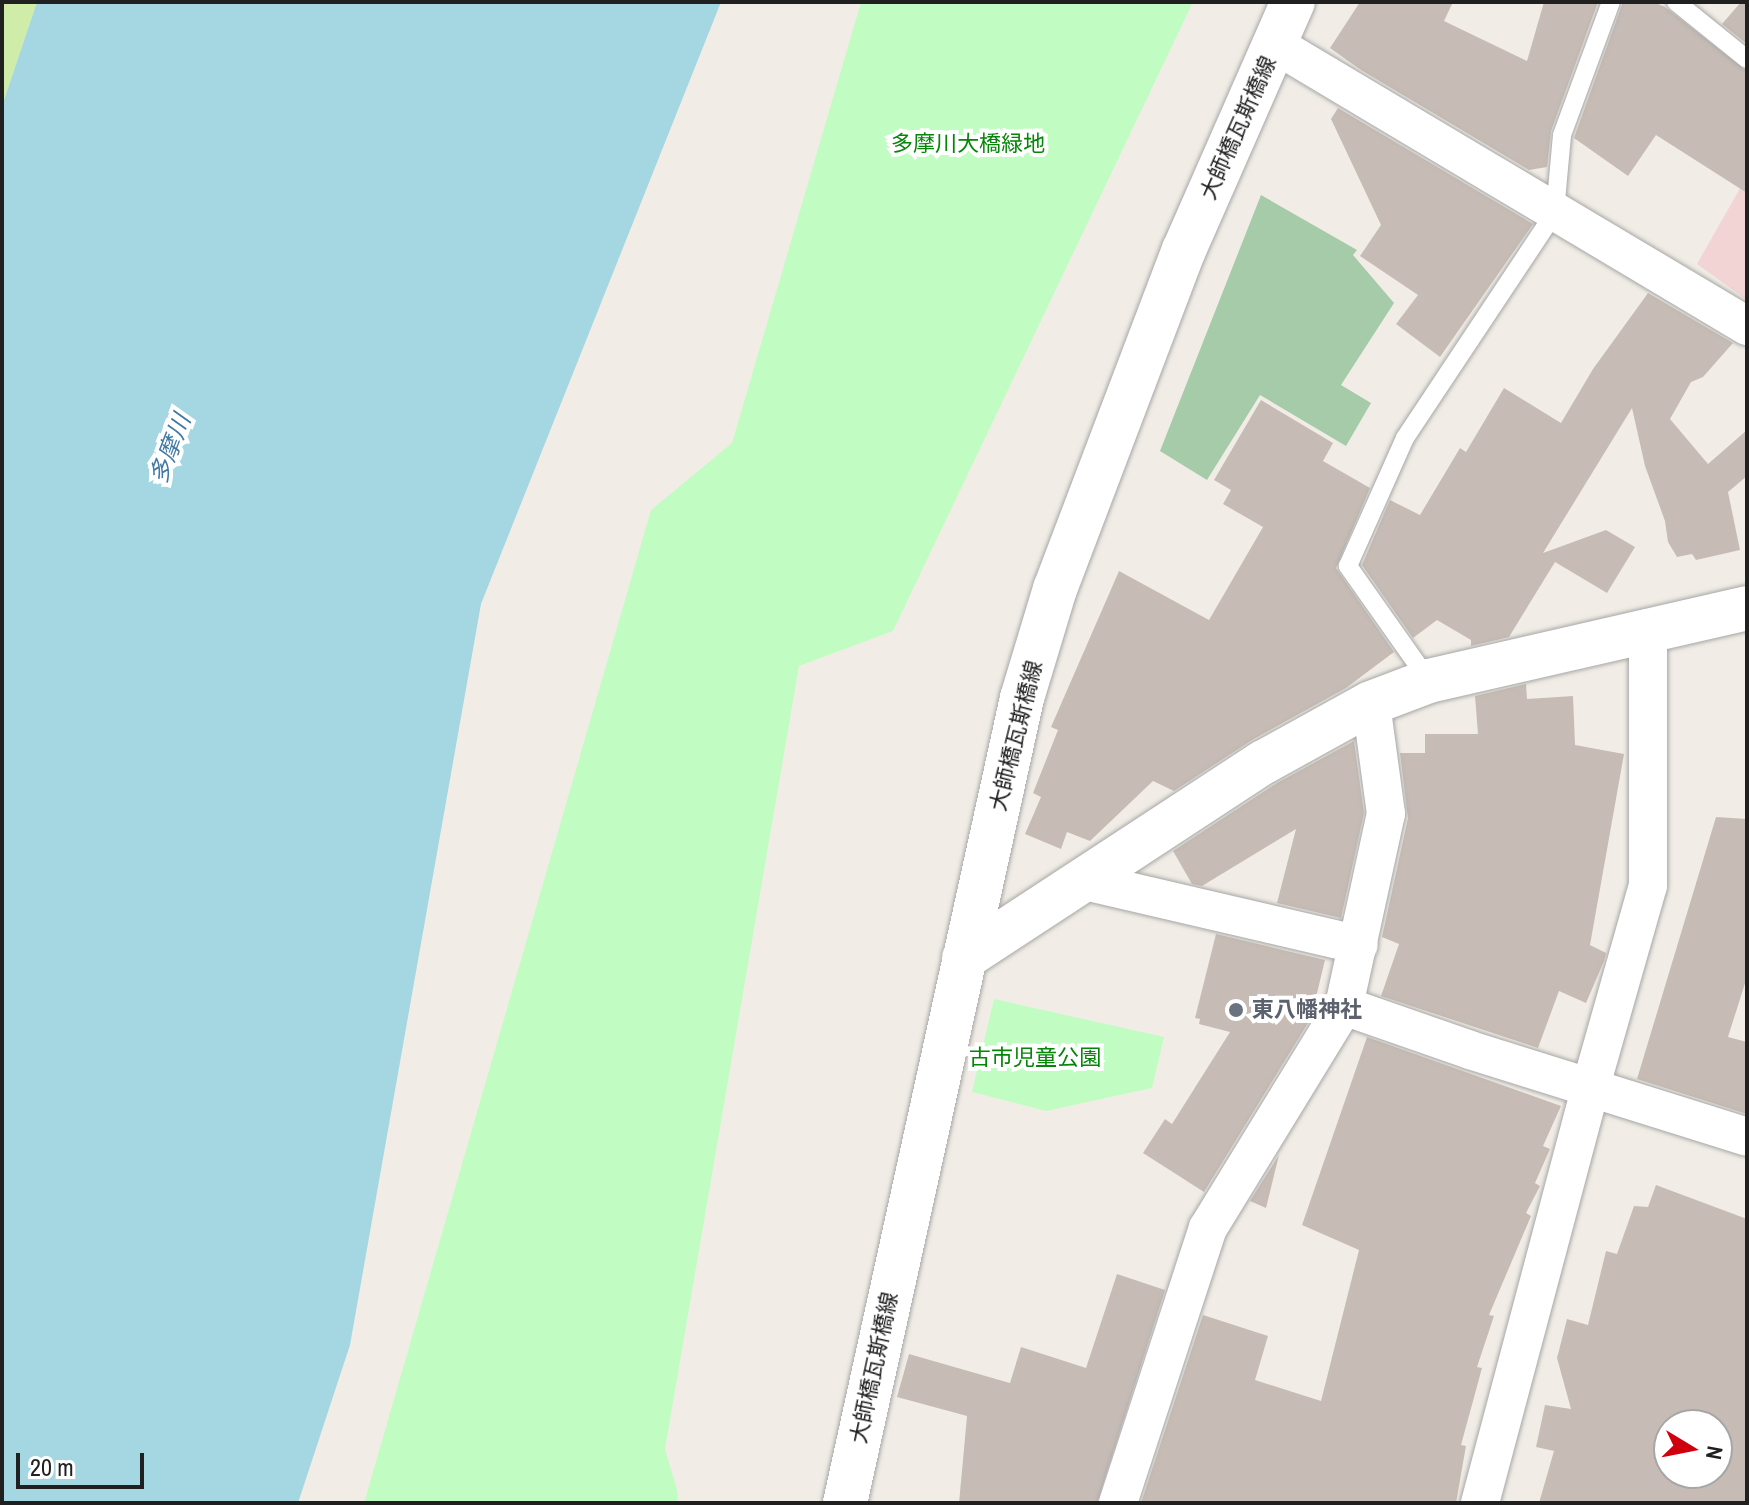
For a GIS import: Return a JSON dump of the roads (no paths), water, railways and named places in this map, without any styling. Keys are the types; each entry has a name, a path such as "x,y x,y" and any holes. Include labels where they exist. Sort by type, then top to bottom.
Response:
{"street":[{"name":"大師橋瓦斯橋線","path":"845,1503 1022,698 1055,589 1184,250 1293,2"},
{"path":"1274,44 1747,326"},
{"path":"964,958 1264,762 1371,703 1429,681 1648,628 1747,608"},
{"path":"1480,1503 1590,1089 1648,886 1648,628"},
{"path":"1118,1503 1208,1228 1344,1006 1386,814 1371,703"},
{"path":"1085,881 1359,945"},
{"path":"1344,1006 1590,1089 1747,1137"}],"lane":[{"path":"1429,681 1348,566 1405,438 1555,212 1562,135 1611,2"},
{"path":"1676,2 1747,59"}],"water":[{"name":"多摩川","path":"37,2 721,2 481,604 350,1345 298,1503 2,1503 2,106"}],"place":[{"name":"東八幡神社","path":"1236,1010"}],"park label":[{"name":"多摩川大橋緑地","path":"968,144"},
{"name":"古市児童公園","path":"1035,1058"}]}
